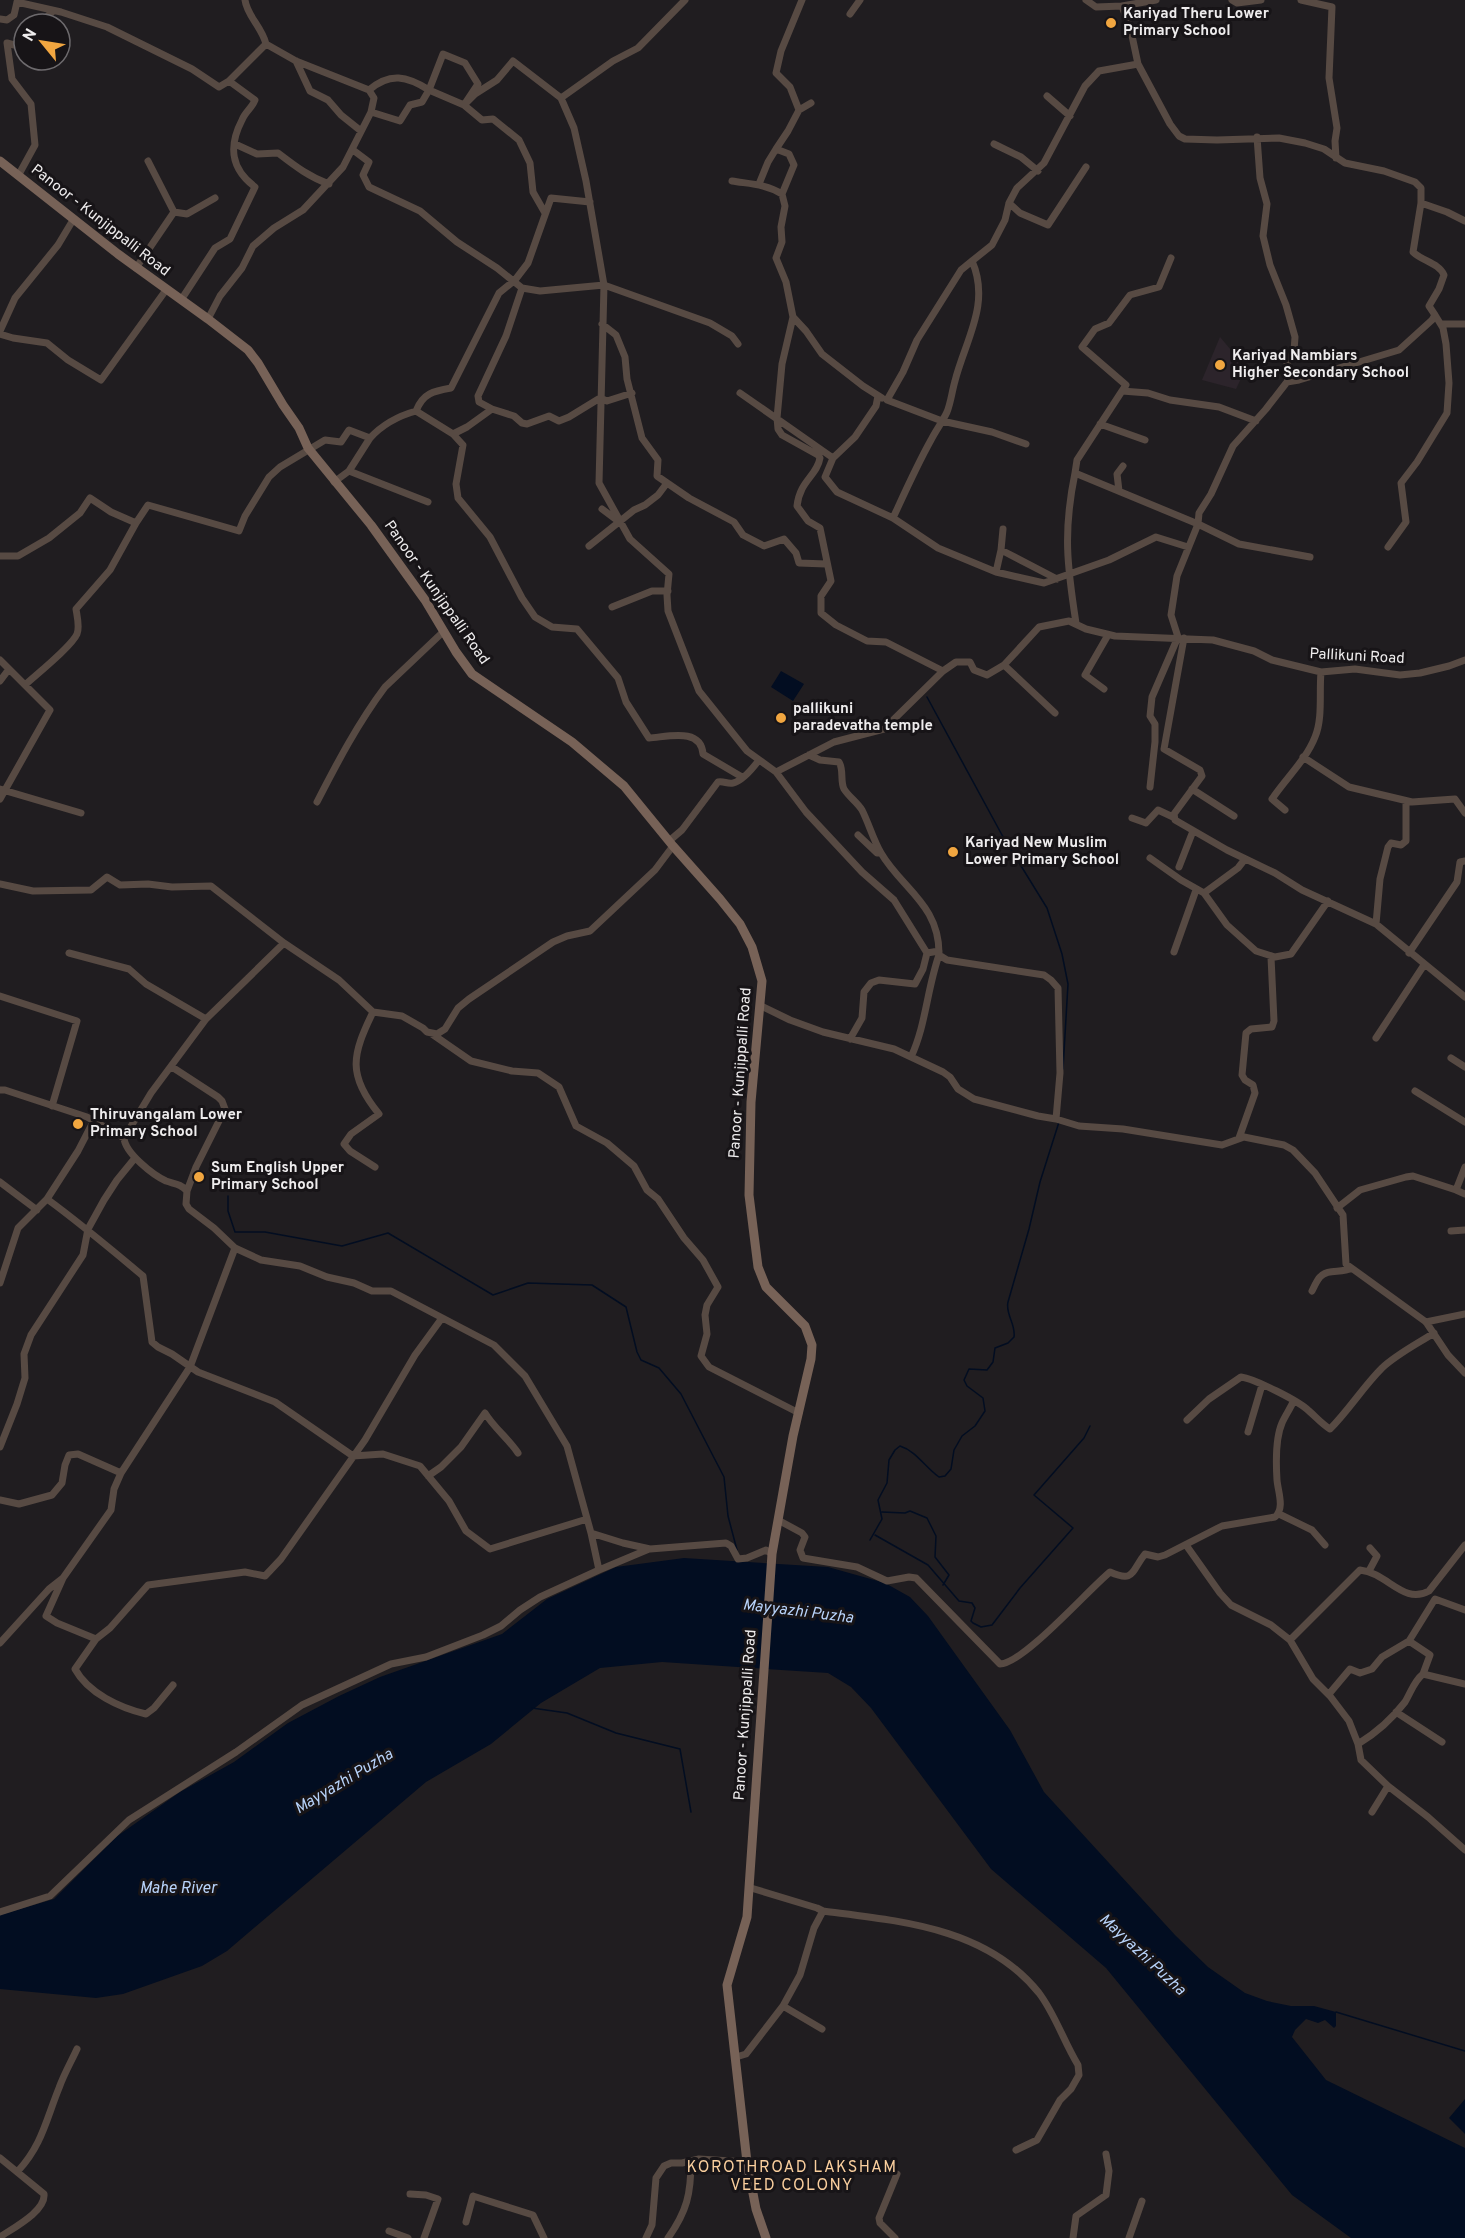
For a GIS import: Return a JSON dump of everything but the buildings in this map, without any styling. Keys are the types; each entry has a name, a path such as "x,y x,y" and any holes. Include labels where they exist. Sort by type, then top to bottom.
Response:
{"main road":[{"name":"Panoor - Kunjippalli Road","path":"0,161 166,291 208,319 248,350 299,428 308,448 384,544 425,600 456,652 478,680 513,701 582,749 624,786 740,924 759,964 762,981 761,1006 752,1102 749,1195 754,1241 761,1278 766,1287 797,1316 810,1337 811,1359 772,1554 751,1888 747,1917 727,1985 747,2162 756,2209 766,2238"}],"street":[{"path":"208,319 220,296 242,268 253,246 274,228 303,210 330,184 343,167 371,112 374,98 369,90 296,61 266,44 258,24 246,9 246,0"},
{"path":"561,98 613,61 638,48 685,0"},
{"path":"799,110 790,87 776,73 802,0"},
{"path":"850,14 860,0"},
{"path":"1086,0 1096,7 1122,6 1156,0"},
{"path":"1232,0 1238,3 1261,0"},
{"path":"1301,0 1332,7 1329,78 1337,128 1336,158"},
{"path":"0,18 7,20 14,15 18,1 107,27 192,69 219,87 229,81 266,44"},
{"path":"1122,6 1138,64 1174,132 1179,136 1185,139 1217,140 1279,138 1305,143 1324,148 1345,163 1384,171 1415,182 1421,188 1421,203 1413,252 1441,269 1444,275 1429,306 1441,324 1446,344 1447,413 1417,462 1401,483 1406,522 1388,547"},
{"path":"12,44 7,43 12,79 31,104 35,145 18,176"},
{"path":"371,112 400,121 410,105 422,102 443,54 465,63 478,84 464,105"},
{"path":"296,61 310,92 328,99 341,115 361,131"},
{"path":"464,105 475,94 497,80 513,61 561,98 574,128 590,202 604,285 599,483 635,545 666,568 669,574 668,611 699,691 740,742 759,760 776,771 806,812 862,872 894,900 927,953 923,969 915,984 879,980 871,983 864,992 862,1018 850,1039"},
{"path":"887,400 918,340 961,270 992,245 1005,220 1009,203 1017,188 1044,163 1085,86 1099,71 1138,64"},
{"path":"369,90 379,81 401,77 464,105 482,120 493,119 519,140 530,163 533,192 545,213"},
{"path":"181,300 215,248 230,239 255,187 246,180 234,161 235,144 241,121 255,100 229,81"},
{"path":"1047,96 1070,116"},
{"path":"759,184 768,162 799,110 811,103"},
{"path":"1173,817 1202,776 1200,770 1164,749 1181,637 1171,615 1173,594 1198,524 1199,513 1211,494 1233,446 1287,382 1290,370 1287,363 1294,351 1295,337 1286,305 1270,265 1263,236 1267,204 1260,178 1257,137"},
{"path":"235,144 257,154 278,153 300,170 330,184"},
{"path":"994,144 1021,157 1038,171"},
{"path":"776,149 789,154 794,161 782,194 785,206 781,227 782,242 777,258 786,282 793,317 782,364 778,429 782,435 820,458 816,469 798,493 797,506 808,521 820,528 831,581 821,596 822,613 836,625 867,641 886,642 943,671"},
{"path":"353,150 369,162 363,175 369,187 420,211 457,242 515,280 522,288 540,291 604,285 710,323 732,336 738,344"},
{"path":"148,161 174,212"},
{"path":"1009,203 1020,213 1048,225 1086,167"},
{"path":"732,181 759,184 782,194"},
{"path":"174,212 187,214 215,198"},
{"path":"334,482 349,471 379,428 416,411 420,400 425,395 436,390 451,388 499,293 515,280 528,263 551,198 590,202"},
{"path":"1421,203 1465,221"},
{"path":"136,268 174,212"},
{"path":"73,220 58,245 15,298 0,332 13,338 47,343 68,360 101,380 166,291"},
{"path":"776,771 834,742 884,729 943,671 956,662 970,662 974,670 987,675 1004,665 1039,627 1063,622 1076,623 1068,576 1066,543 1068,512 1077,460 1126,385 1082,347 1095,329 1109,323 1130,296 1159,287 1171,258"},
{"path":"893,518 930,441 948,411 955,381 976,320 977,272 972,261"},
{"path":"522,288 499,352 478,396 479,402 526,424 549,416 559,421 600,398"},
{"path":"1287,382 1399,350 1435,315"},
{"path":"793,317 822,354 878,396 942,422 992,432 1026,444"},
{"path":"602,324 616,335 625,357 627,379 642,438 658,460 657,476 688,498 734,522 743,535 764,546 784,539 796,553 799,563 826,564"},
{"path":"1441,324 1465,324"},
{"path":"1122,391 1148,393 1170,400 1219,407 1256,421"},
{"path":"600,398 607,401 632,393"},
{"path":"740,393 833,458"},
{"path":"878,396 876,406 855,437 833,458 825,477 837,492 893,518 938,548 996,572 1044,583 1109,560 1156,537 1188,547"},
{"path":"453,434 492,409"},
{"path":"416,411 453,434 463,445 456,484 458,498 490,537 522,598 536,617 552,627 577,629 618,678 626,702 649,738 688,735 698,740 703,747 704,754 742,777"},
{"path":"1100,424 1145,440"},
{"path":"25,685 50,664 78,633 76,609 110,570 148,505 239,531 245,516 270,477 288,462 304,454 308,448 325,440 341,442 349,430 370,438"},
{"path":"1119,491 1117,474 1123,466"},
{"path":"349,471 428,502"},
{"path":"1075,472 1198,524 1239,544 1310,557"},
{"path":"589,546 634,510 658,495 667,483"},
{"path":"0,556 18,556 49,538 80,513 90,498 111,512 136,522"},
{"path":"602,509 620,522"},
{"path":"996,572 1003,528"},
{"path":"1001,550 1057,579"},
{"path":"612,607 652,591 668,591"},
{"name":"Pallikuni Road","path":"1076,623 1086,629 1108,635 1213,640 1254,651 1272,660 1321,672 1355,669 1400,675 1420,673 1465,660"},
{"path":"317,802 349,742 385,687 444,631"},
{"path":"1104,689 1085,675 1108,635"},
{"path":"1150,788 1155,742 1155,724 1150,716 1152,697 1181,637"},
{"path":"0,660 50,710 3,789 0,800"},
{"path":"1004,665 1055,712"},
{"path":"0,681 9,669"},
{"path":"1286,810 1272,799 1316,736 1320,714 1321,672"},
{"path":"809,755 820,760 839,762 843,787 861,808 881,853 917,895 936,927 939,953 931,977 923,1026 910,1057"},
{"path":"1303,757 1349,787 1406,801 1455,798 1465,813"},
{"path":"432,1034 445,1029 458,1008 479,991 541,949 567,936 590,931 655,870 671,843 718,782 733,783 759,760"},
{"path":"3,789 81,813"},
{"path":"1192,789 1234,816"},
{"path":"1376,924 1380,879 1388,847 1391,843 1401,845 1406,841 1406,801"},
{"path":"1132,818 1146,823 1158,810 1302,890 1376,924 1465,996"},
{"path":"1179,867 1193,831"},
{"path":"858,835 877,853 881,853"},
{"path":"1150,858 1196,890 1204,893 1227,925 1256,951 1271,957 1291,954 1328,901"},
{"path":"1204,893 1238,868 1245,859"},
{"path":"1409,953 1457,882 1460,862 1465,861"},
{"path":"0,884 33,891 91,890 107,877 120,885 211,886 284,943 339,980 373,1012 402,1016 471,1061 512,1071 538,1073 559,1087 576,1126 607,1143 634,1166 646,1190 658,1199 684,1238 703,1260 718,1287 707,1305 705,1316 707,1334 701,1356 704,1363 799,1413"},
{"path":"1174,952 1196,890"},
{"path":"187,1191 177,1183 166,1180 135,1158 124,1143 124,1138 151,1093 206,1019 284,943"},
{"path":"69,953 129,969 146,984 206,1019"},
{"path":"927,953 939,953 947,960 1044,975 1058,988 1060,1073 1058,1120"},
{"path":"1239,1138 1255,1093 1253,1085 1242,1075 1246,1033 1248,1030 1272,1027 1274,1021 1271,957"},
{"path":"1376,1038 1424,965"},
{"path":"0,996 76,1021 52,1106"},
{"path":"761,1006 809,1027 894,1049 943,1072 958,1089 974,1099 1079,1126 1123,1129 1222,1145 1244,1137 1284,1145 1293,1150 1315,1173 1343,1215 1346,1264 1426,1322 1448,1355 1465,1373"},
{"path":"373,1012 362,1033 356,1067 363,1092 379,1114 351,1134 344,1144 350,1151 375,1167"},
{"path":"1451,1059 1465,1067"},
{"path":"172,1067 218,1097 225,1109 187,1191 186,1204 189,1209 235,1248 261,1260 300,1266 372,1291 391,1291 494,1345 525,1376 567,1446 599,1570"},
{"path":"0,1090 94,1120 124,1138"},
{"path":"1415,1092 1465,1122"},
{"path":"0,1283 18,1228 47,1199 78,1151 94,1120"},
{"path":"0,1447 25,1378 24,1354 27,1344 45,1312 83,1255 88,1229 117,1180 135,1158"},
{"path":"1456,1190 1465,1167"},
{"path":"1337,1208 1360,1190 1413,1176 1465,1194"},
{"path":"0,1182 37,1210"},
{"path":"47,1199 88,1229 143,1276 152,1342 158,1347 198,1372 275,1402 353,1456 383,1454 420,1466 449,1501 466,1531 490,1550 587,1520"},
{"path":"1451,1231 1465,1230"},
{"path":"96,1639 46,1616 63,1578 111,1509 114,1489 122,1473 190,1366 235,1248"},
{"path":"1312,1291 1321,1275 1345,1272 1351,1268"},
{"path":"1426,1322 1465,1314"},
{"path":"173,1685 146,1714 122,1707 105,1698 84,1681 75,1669 96,1639 110,1628 148,1585 245,1572 265,1576 282,1559 353,1456 390,1401 415,1355 442,1318"},
{"path":"1187,1420 1209,1399 1241,1377 1262,1385 1309,1410 1330,1429 1348,1412 1357,1395 1384,1366 1434,1333"},
{"path":"1248,1432 1262,1385"},
{"path":"1279,1514 1281,1509 1277,1479 1278,1437 1281,1423 1293,1402"},
{"path":"428,1476 461,1448 485,1413 489,1421 512,1443 518,1453"},
{"path":"0,1500 19,1504 52,1495 62,1483 69,1455 78,1454 122,1473"},
{"path":"778,1520 805,1537 800,1550 803,1558 857,1567 887,1581 916,1578 1000,1664 1004,1665 1016,1659 1031,1646 1110,1572 1127,1577 1136,1570 1145,1554 1158,1557 1222,1526 1279,1514 1312,1530 1325,1545"},
{"path":"591,1533 650,1549 726,1543 731,1546 738,1559 747,1558 766,1550 772,1554"},
{"path":"1186,1545 1231,1605 1271,1625 1290,1640 1313,1679 1329,1694 1349,1721 1358,1744 1361,1760 1388,1786 1465,1850"},
{"path":"1290,1640 1360,1570 1369,1571 1390,1581 1403,1592 1415,1596 1429,1591 1465,1545"},
{"path":"1369,1571 1377,1556 1370,1548"},
{"path":"0,1912 50,1896 129,1820 236,1752 302,1705 391,1664 426,1657 483,1635 501,1626 540,1597 650,1549"},
{"path":"1456,1556 1465,1559"},
{"path":"0,1643 49,1589 63,1578"},
{"path":"1329,1694 1350,1669 1360,1673 1372,1669 1382,1657 1408,1641 1435,1599 1465,1610"},
{"path":"1358,1744 1379,1730 1396,1712 1417,1679 1424,1674 1430,1654 1408,1641"},
{"path":"1424,1674 1465,1684"},
{"path":"1396,1712 1442,1742"},
{"path":"1371,1812 1388,1786"},
{"path":"751,1888 823,1911 910,1922 962,1937 1012,1967 1040,1995 1078,2065 1079,2075 1071,2089 1060,2100 1037,2140 1016,2150"},
{"path":"736,2057 746,2054 783,2006 800,1976 814,1928 823,1911"},
{"path":"783,2006 822,2029"},
{"path":"18,2171 42,2137 60,2085 77,2049"},
{"path":"1073,2238 1076,2216 1106,2195 1109,2171 1106,2154"},
{"path":"0,2158 44,2194 45,2200 39,2210 0,2237"},
{"path":"646,2238 652,2225 660,2169 671,2163 691,2161 722,2159 747,2162"},
{"path":"668,2238 682,2218 688,2203 691,2161"},
{"path":"895,2238 880,2223 879,2218 897,2174"},
{"path":"410,2194 426,2195 438,2199 424,2238"},
{"path":"466,2222 472,2196 533,2215 544,2238"},
{"path":"1129,2238 1142,2201"},
{"path":"388,2231 408,2238"}],"shaded area":[{"path":"1220,337 1246,368 1236,389 1202,380"}],"water":[{"path":"781,671 804,684 793,701 771,687"},
{"name":"Mahe River","path":"684,1558 828,1567 885,1583 910,1597 928,1616 1010,1730 1044,1792 1175,1935 1208,1967 1245,1993 1267,2001 1291,2006 1314,2006 1336,2012 1334,2028 1325,2020 1318,2023 1306,2019 1295,2030 1292,2037 1326,2080 1465,2148 1465,2238 1351,2238 1292,2195 1106,1968 991,1869 871,1708 851,1687 828,1673 662,1662 600,1668 541,1703 491,1744 426,1782 227,1951 202,1966 123,1994 96,1998 0,1989 0,1915 54,1899 116,1837 180,1792 234,1762 288,1723 380,1677 502,1634 547,1599 616,1567"},
{"path":"1465,2099 1465,2134 1449,2118"}],"waterway":[{"path":"927,697 1002,835 1047,908 1062,954 1068,984 1063,1069"},
{"path":"870,1540 882,1519 878,1500 887,1483 889,1460 895,1450 900,1446 906,1448 939,1477 945,1476 951,1469 954,1450 962,1436 975,1426 985,1411 983,1398 967,1386 964,1380 969,1369 987,1370 993,1362 995,1348 1008,1343 1014,1337 1007,1306 1040,1182 1059,1122"},
{"path":"228,1196 228,1211 235,1232 265,1232 342,1246 388,1233 493,1295 528,1283 592,1285 626,1307 641,1360 659,1368 681,1394 724,1477 728,1516 737,1550"},
{"path":"875,1535 928,1565 959,1601 972,1603 975,1608 971,1621 973,1623 981,1627 992,1625 1020,1588 1073,1528 1034,1495 1084,1438 1090,1426"},
{"path":"882,1512 905,1513 910,1511 927,1518 936,1536 935,1557 949,1575 943,1585"},
{"path":"532,1708 567,1713 616,1733 680,1749 691,1812"},
{"path":"1336,2012 1465,2051"}],"place":[{"name":"Kariyad Theru Lower Primary School","path":"1111,23"},
{"name":"Kariyad Nambiars Higher Secondary School","path":"1220,365"},
{"name":"pallikuni paradevatha temple","path":"781,718"},
{"name":"Kariyad New Muslim Lower Primary School","path":"953,852"},
{"name":"Thiruvangalam Lower Primary School","path":"78,1124"},
{"name":"Sum English Upper Primary School","path":"199,1177"}],"district":[{"name":"KOROTHROAD LAKSHAM VEED COLONY","path":"792,2177"}],"water label":[{"name":"Mayyazhi Puzha","path":"798,1612"},
{"name":"Mayyazhi Puzha","path":"344,1782"},
{"name":"Mayyazhi Puzha","path":"1142,1955"}]}
